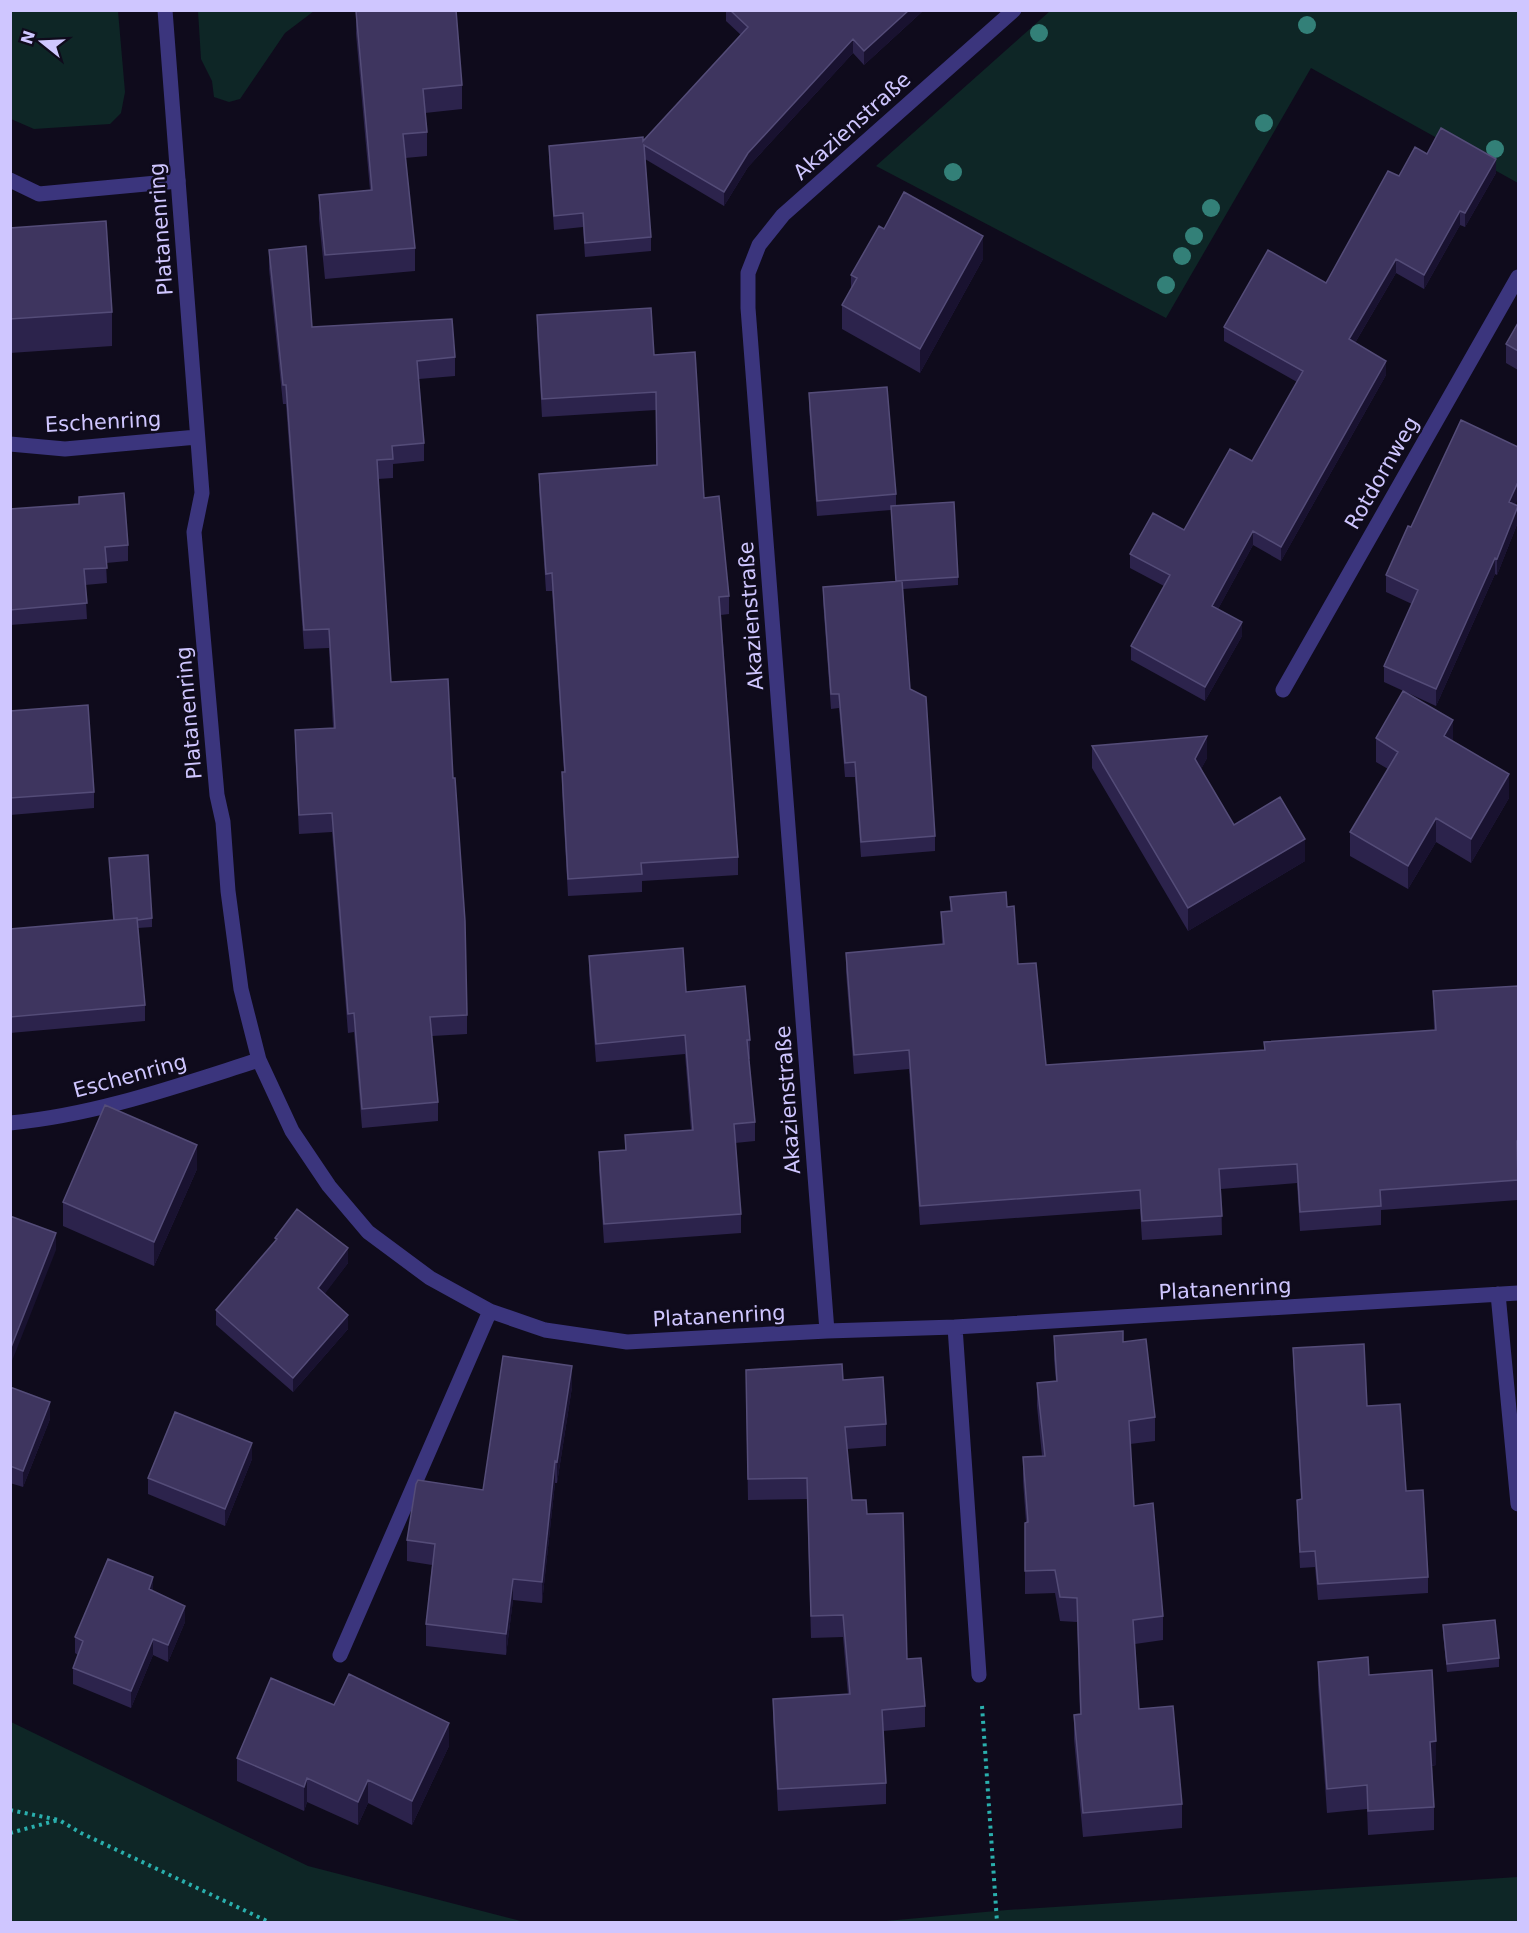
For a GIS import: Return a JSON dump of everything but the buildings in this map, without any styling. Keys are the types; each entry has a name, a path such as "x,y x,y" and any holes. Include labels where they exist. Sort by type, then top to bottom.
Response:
{"street":[{"name":"Platanenring","path":"165,10 202,493 194,532 217,795 223,822 228,891 241,989 259,1060 292,1131 329,1186 368,1232 430,1278 490,1311 545,1330 627,1342 827,1331 955,1327 1518,1293"},
{"name":"Akazienstraße","path":"827,1331 748,308 748,273 759,245 783,216 1014,10"},
{"path":"10,180 39,194 178,181"},
{"name":"Rotdornweg","path":"1283,690 1518,277"},
{"name":"Eschenring","path":"10,444 65,449 197,437"},
{"name":"Eschenring","path":"10,1123 42,1120 113,1106 259,1060"},
{"path":"1498,1294 1518,1504"},
{"path":"339,1655 490,1311"},
{"path":"955,1327 979,1675"}],"path":[{"path":"979,1675 997,1923"},
{"path":"10,1810 58,1820 269,1923"},
{"path":"10,1833 58,1820"}],"green space":[{"path":"198,10 314,11 285,33 240,99 229,102 214,97 212,81 201,59"},
{"path":"10,11 118,11 125,92 121,113 110,124 34,129 11,119"},
{"path":"1050,11 1518,11 1518,183 1311,68 1166,318 876,166"},
{"path":"11,1722 308,1866 521,1921 620,1922 11,1922"},
{"path":"1518,1877 1518,1922 875,1922 1007,1910"}]}
